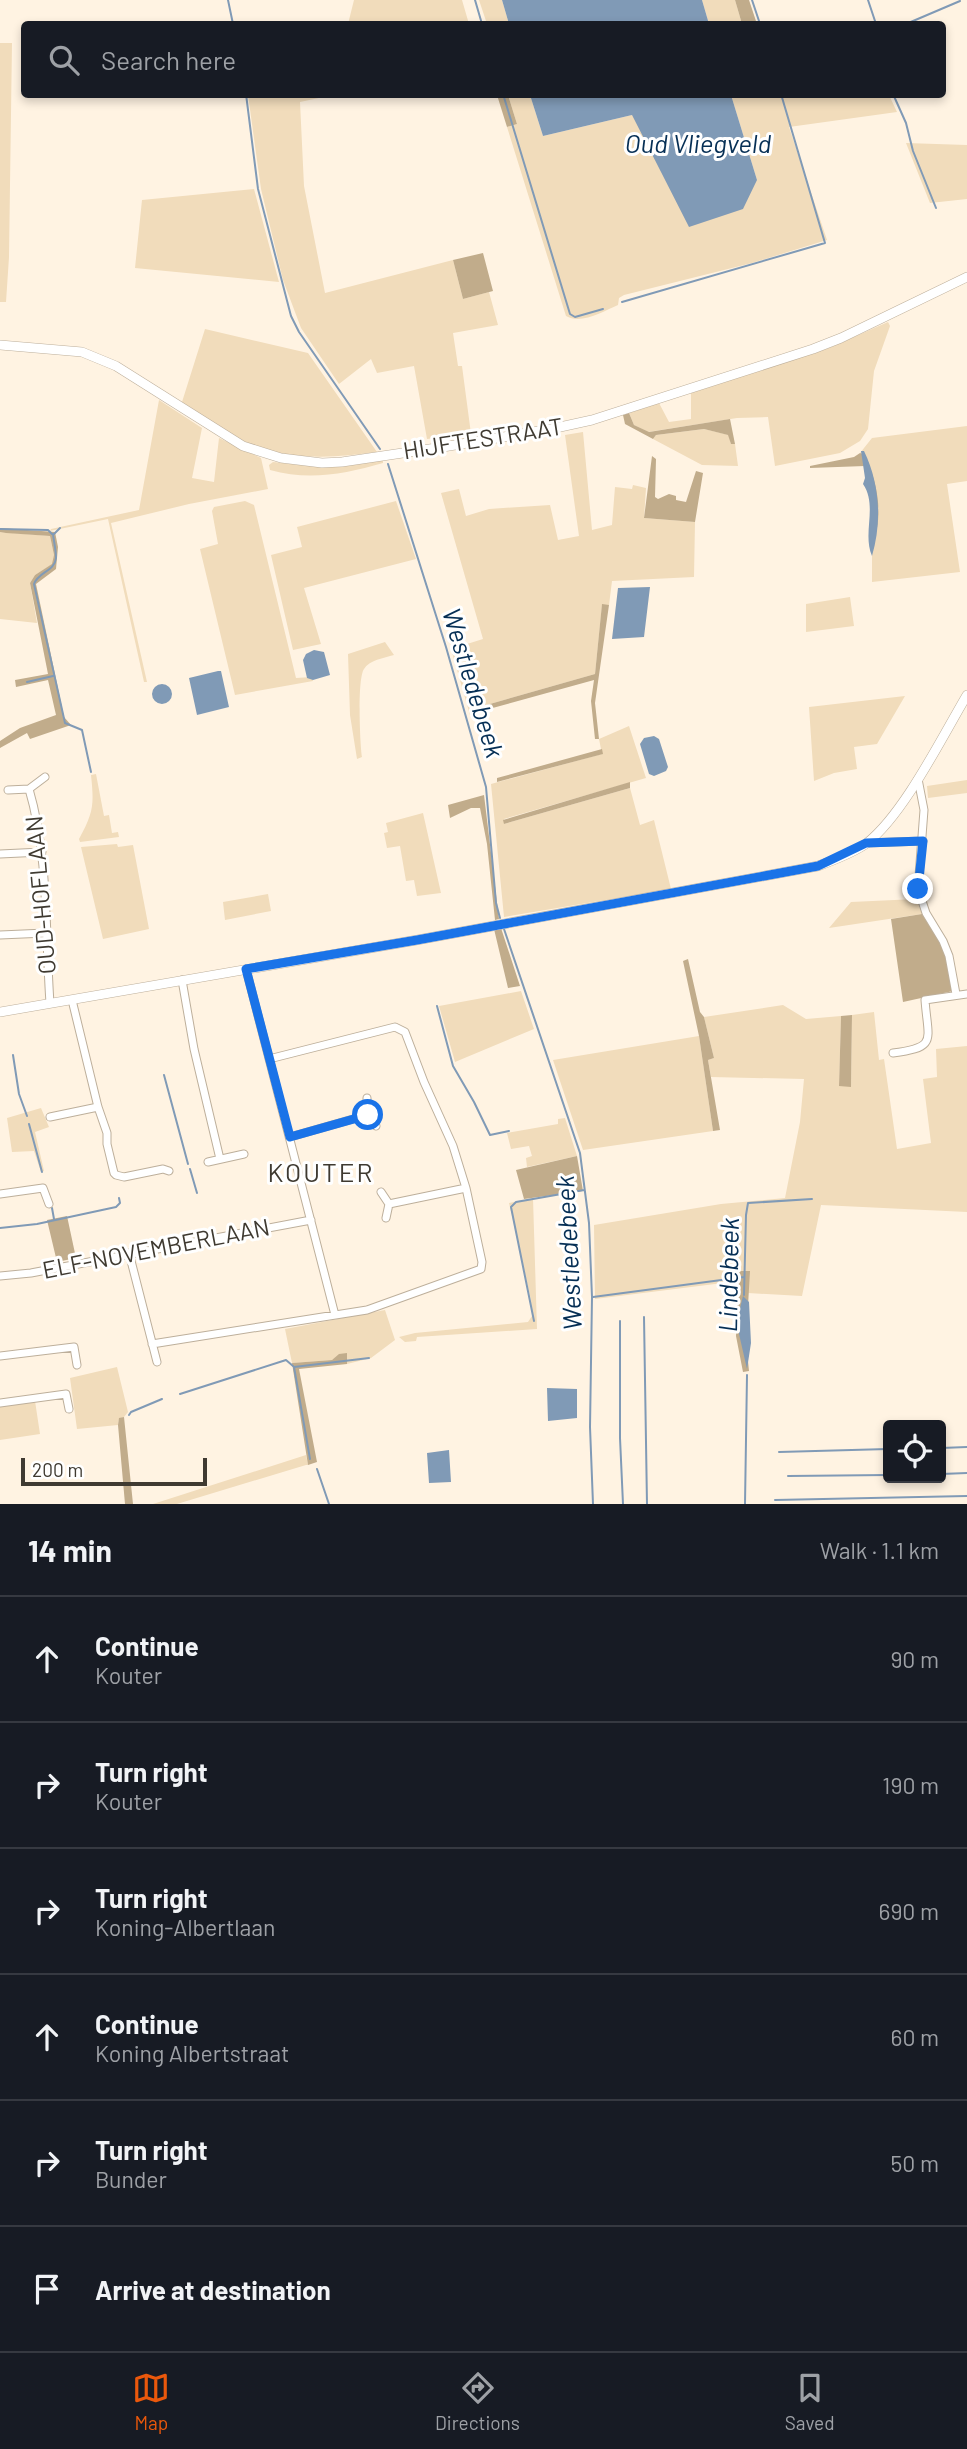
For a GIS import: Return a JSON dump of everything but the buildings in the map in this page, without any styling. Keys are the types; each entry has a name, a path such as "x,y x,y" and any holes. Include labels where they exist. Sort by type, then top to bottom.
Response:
{"street":[{"name":"HIJFTESTRAAT","path":"0,345 82,352 116,366 252,450 304,462 342,462 592,420 813,349 967,276"},
{"path":"0,1012 818,866 866,843 889,819 918,779 967,695"},
{"name":"OUD-HOFLAAN","path":"8,790 29,789 45,776"},
{"path":"918,779 924,810 918,889 926,912 949,956 956,994"},
{"name":"OUD-HOFLAAN","path":"29,789 37,817 42,852 50,1003"},
{"path":"866,843 923,841"},
{"path":"0,854 42,852"},
{"path":"0,934 46,933"},
{"path":"246,969 335,1315"},
{"path":"181,980 220,1159"},
{"path":"893,1054 918,1050 924,1046 928,1038 925,1000 967,994"},
{"path":"72,1000 116,1175 124,1177 163,1169 169,1171"},
{"path":"152,1343 383,1305 481,1269 482,1262 466,1188 453,1146 402,1030 395,1027 269,1059"},
{"path":"367,1098 368,1115 376,1126"},
{"path":"50,1117 98,1107"},
{"path":"290,1137 368,1115"},
{"path":"208,1163 244,1154"},
{"path":"0,1194 43,1188 49,1204"},
{"path":"389,1203 466,1188"},
{"path":"381,1192 389,1203 386,1218"},
{"name":"ELF-NOVEMBERLAAN","path":"0,1276 312,1220"},
{"path":"130,1253 157,1362"},
{"path":"0,1356 74,1346 77,1365"},
{"path":"0,1403 66,1394 69,1409"}],"shaded area":[{"path":"354,0 462,0 468,21 349,21"},
{"path":"479,0 502,0 508,21 486,21"},
{"path":"702,0 735,0 741,21 708,21"},
{"path":"735,0 749,0 756,21 741,21"},
{"path":"0,43 12,43 6,302 0,302"},
{"path":"248,98 319,98 300,102 304,186 325,293 453,260 463,299 489,292 498,325 453,333 458,366 462,366 471,434 427,439 414,366 377,373 371,359 339,384 301,328 283,280 261,189"},
{"path":"498,98 509,98 517,124 507,127"},
{"path":"509,98 531,98 543,136 632,115 757,180 732,98 890,98 897,112 789,127 827,240 752,263 624,295 619,298 618,305 578,319 566,316 507,127 517,124"},
{"path":"906,143 967,145 967,199 930,203"},
{"path":"254,189 279,282 135,268 142,200"},
{"path":"483,253 493,291 463,299 453,260"},
{"path":"888,322 890,326 874,371 868,429 860,441 840,453 775,466 768,417 737,418 648,432 634,425 629,413 659,403 669,422 691,419 691,393 829,348"},
{"path":"205,329 308,353 377,452 312,457 264,449 231,434 182,402"},
{"path":"159,400 202,428 192,478 214,482 219,438 261,458 268,489 111,523 147,682 144,682 108,519 50,531 139,510"},
{"path":"629,413 634,425 649,432 730,419 735,444 731,444 728,435 704,429 656,435 653,439 625,424 623,415"},
{"path":"967,426 967,481 947,484 960,572 872,582 872,546 879,509 860,453 872,438"},
{"path":"704,429 729,435 731,444 735,444 738,466 702,465 653,439 656,435"},
{"path":"583,432 592,530 612,525 615,487 632,489 633,485 646,488 644,518 695,522 694,577 612,581 609,605 602,605 595,674 476,708 478,712 470,715 451,649 483,639 441,493 459,489 466,516 489,509 550,505 558,540 579,536 565,435"},
{"path":"860,453 865,455 870,466 878,500 878,523 872,546 871,505 865,466 810,468 854,457"},
{"path":"652,456 656,459 655,497 658,499 669,494 676,496 676,500 686,502 696,471 703,473 695,522 644,518"},
{"path":"383,460 383,463 355,470 313,476 270,470 269,465 273,462 320,467"},
{"path":"245,501 254,505 296,678 312,677 313,681 235,695 200,549 218,544 212,511 214,507"},
{"path":"396,501 416,559 304,588 321,644 293,650 271,555 302,547 297,527"},
{"path":"0,528 55,532 58,547 56,569 36,584 64,717 71,725 30,739 27,733 0,748 0,741 20,728 56,715 48,680 16,687 15,680 48,674 30,583 35,575 52,564 54,555 50,536 6,533 0,532"},
{"path":"0,532 50,536 53,564 35,575 30,583 37,623 0,619"},
{"path":"850,597 854,626 806,632 806,604"},
{"path":"602,604 609,605 595,703 599,739 595,739 591,701 594,680 478,712 476,708 595,674"},
{"path":"385,642 394,655 369,663 362,675 362,757 357,759 350,715 348,654"},
{"path":"905,696 877,744 854,747 857,769 834,773 814,781 809,707"},
{"path":"629,726 646,778 504,819 504,824 630,788 640,825 654,820 671,889 504,917 491,784 602,754 599,739"},
{"path":"602,749 603,754 497,782 497,778"},
{"path":"96,774 104,816 109,815 112,833 118,832 119,837 80,842 92,808 91,775"},
{"path":"967,780 967,793 928,798 927,786"},
{"path":"630,782 630,788 504,824 503,820"},
{"path":"484,795 499,919 495,920 487,844 480,808 471,808 450,818 448,805"},
{"path":"423,813 441,893 417,896 414,880 406,881 400,846 387,848 384,833 388,832 386,823"},
{"path":"117,844 118,847 133,845 149,929 103,939 81,847"},
{"path":"268,894 271,911 225,920 223,902"},
{"path":"916,899 922,914 829,928 851,902"},
{"path":"922,914 943,947 953,991 903,1002 891,919"},
{"path":"501,928 520,986 508,988 494,929"},
{"path":"688,959 714,1058 708,1060 720,1130 713,1131 699,1036 683,961"},
{"path":"521,991 534,1029 455,1062 439,1006"},
{"path":"783,1005 806,1019 841,1016 839,1086 851,1086 852,1015 874,1012 879,1060 884,1059 897,1149 931,1143 923,1079 937,1077 936,1049 967,1046 967,1212 821,1205 802,1296 748,1293 749,1271 739,1271 739,1281 595,1299 594,1225 721,1204 785,1198 800,1122 804,1079 711,1077 708,1060 714,1058 704,1017"},
{"path":"852,1015 851,1087 839,1086 841,1016"},
{"path":"699,1036 713,1131 583,1150 553,1060"},
{"path":"41,1108 49,1127 35,1132 44,1171 41,1172 34,1151 12,1152 7,1118"},
{"path":"565,1118 577,1156 527,1167 526,1158 532,1156 529,1146 511,1149 507,1133 558,1124 558,1119"},
{"path":"577,1156 583,1191 524,1199 516,1170"},
{"path":"533,1198 537,1329 417,1337 416,1341 405,1342 399,1337 415,1333 528,1322 532,1316 531,1300 509,1203"},
{"path":"67,1216 76,1258 57,1262 47,1220"},
{"path":"739,1271 750,1271 746,1341 749,1371 743,1372 736,1336"},
{"path":"385,1310 395,1340 371,1358 347,1364 347,1354 332,1360 292,1363 285,1329"},
{"path":"347,1353 347,1364 299,1369 317,1462 308,1465 292,1363 332,1360 339,1354"},
{"path":"117,1367 128,1412 119,1419 118,1425 77,1429 70,1378"},
{"path":"35,1401 40,1434 0,1440 0,1406"},
{"path":"124,1417 133,1504 125,1504 118,1425 119,1418"},
{"path":"306,1455 308,1465 177,1504 153,1504"}],"water":[{"path":"502,0 702,0 708,21 508,21"},
{"name":"Oud Vliegveld","path":"531,98 732,98 757,180 743,209 689,227 632,115 543,136"},
{"path":"861,451 864,451 869,464 878,503 872,556 868,538 870,510 863,484 865,478"},
{"path":"650,587 644,637 612,639 618,588"},
{"path":"314,650 324,652 330,675 313,680 307,678 303,660 306,654"},
{"path":"221,671 229,707 197,715 189,678"},
{"path":"158,684 166,684 172,694 166,704 158,704 152,698 152,690"},
{"path":"654,736 659,739 668,767 666,771 654,776 649,774 640,744 644,738"},
{"path":"743,1296 749,1302 751,1343 747,1369 739,1334"},
{"path":"547,1388 577,1389 577,1418 548,1421"},
{"path":"449,1450 451,1482 429,1483 427,1453"}],"waterway":[{"name":"Westledebeek","path":"228,0 232,21"},
{"path":"475,0 481,21"},
{"path":"752,0 759,21"},
{"path":"868,0 875,21"},
{"path":"913,21 960,1"},
{"name":"Westledebeek","path":"247,98 258,189 291,316 299,332 380,449"},
{"path":"504,98 570,314 575,317 603,309"},
{"path":"622,302 825,243 782,98"},
{"path":"895,98 936,208"},
{"name":"Westledebeek","path":"388,464 446,647 486,787 496,903 500,918"},
{"path":"54,534 60,528"},
{"path":"0,529 48,530 52,534"},
{"path":"53,534 55,562 34,584 65,723 82,730 91,772"},
{"path":"27,682 53,676"},
{"name":"Westledebeek","path":"504,929 580,1153 589,1223 592,1297 590,1427 593,1504"},
{"path":"437,1006 453,1066 490,1135 509,1131"},
{"path":"13,1055 19,1094 27,1116"},
{"path":"164,1075 188,1164"},
{"path":"29,1124 42,1172"},
{"path":"190,1169 197,1193"},
{"path":"534,1321 511,1207 516,1202 584,1190"},
{"path":"0,1228 37,1224 116,1207 120,1203 119,1198"},
{"name":"Lindebeek","path":"744,1295 748,1203 812,1199"},
{"path":"52,1208 54,1219"},
{"path":"593,1297 744,1277"},
{"path":"644,1317 647,1504"},
{"path":"620,1321 623,1504"},
{"path":"310,1459 294,1367 369,1358"},
{"path":"180,1394 286,1360 293,1366"},
{"name":"Lindebeek","path":"745,1504 747,1375"},
{"path":"129,1415 162,1399"},
{"path":"946,1448 967,1447"},
{"path":"779,1452 883,1449"},
{"path":"317,1469 329,1504"},
{"path":"946,1474 967,1473"},
{"path":"788,1476 883,1475"},
{"path":"775,1500 967,1496"}],"district":[{"name":"KOUTER","path":"321,1173"}],"route":[{"path":"368,1115 290,1137 246,969 818,866 866,843 923,841 918,889"}]}
